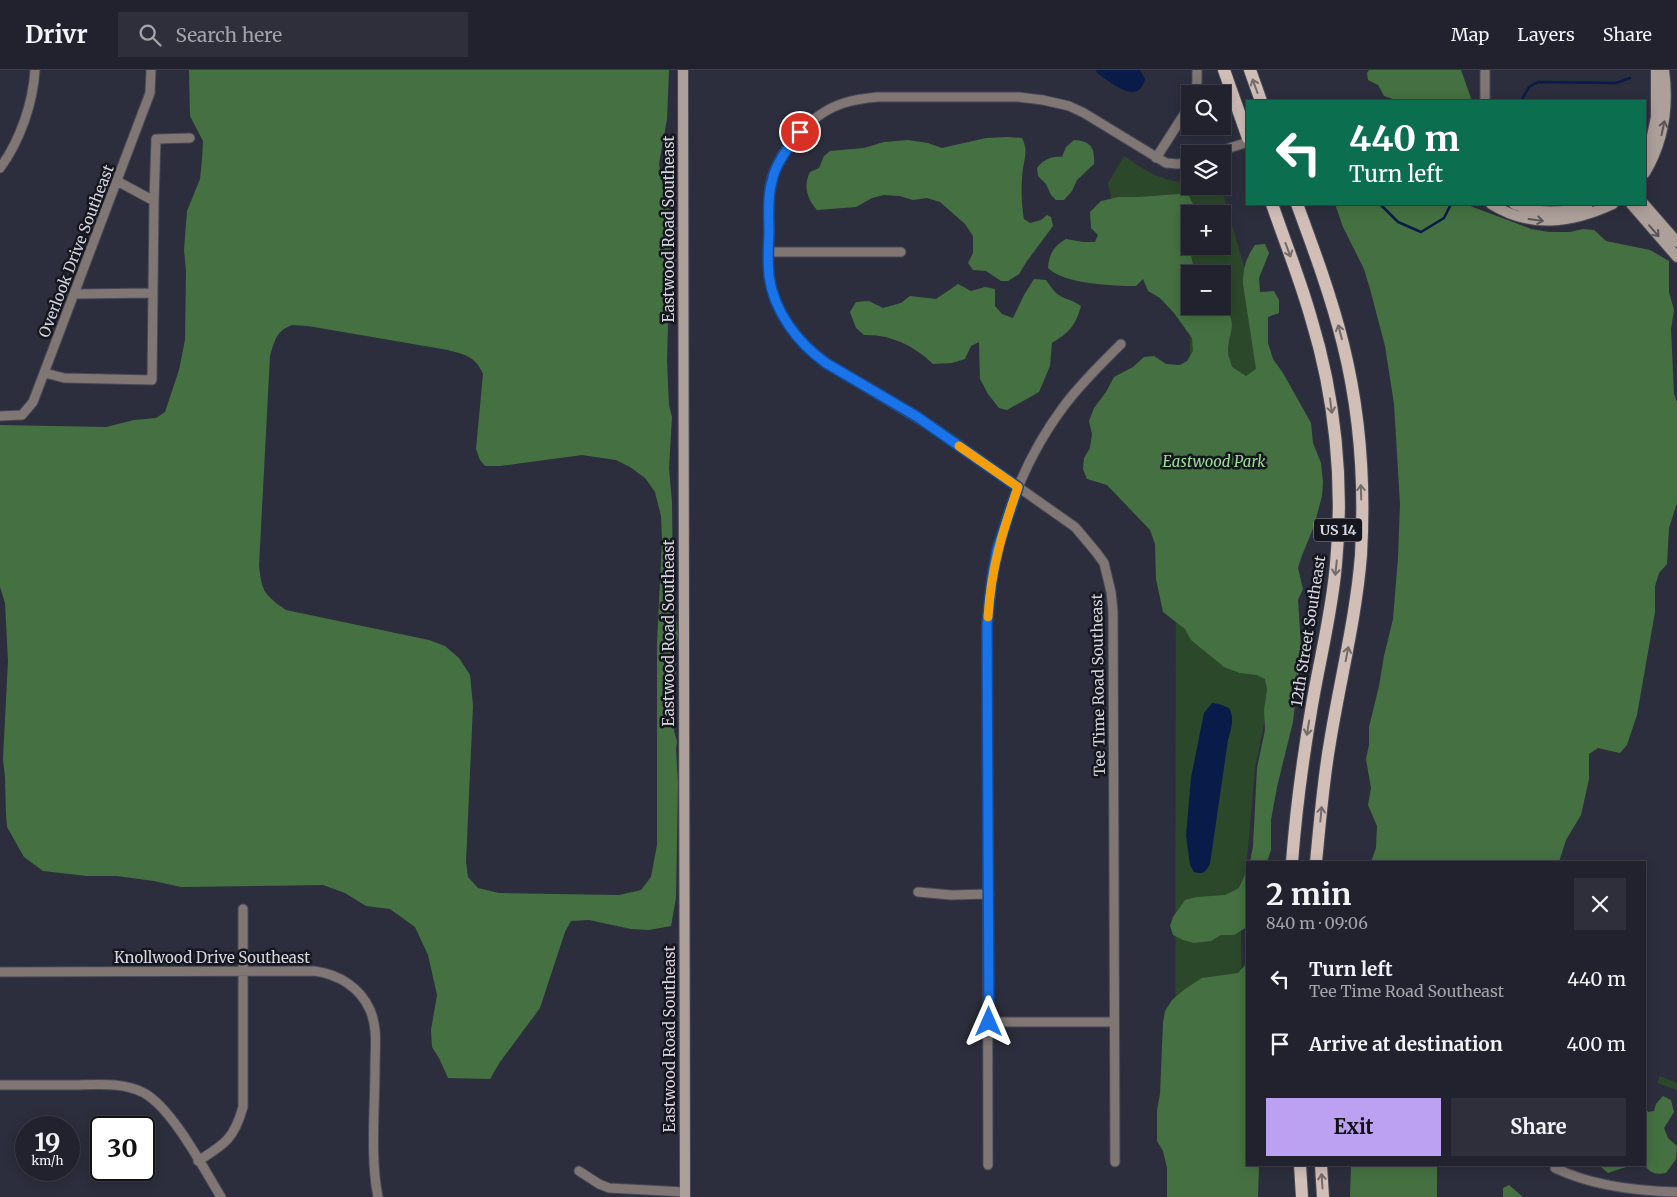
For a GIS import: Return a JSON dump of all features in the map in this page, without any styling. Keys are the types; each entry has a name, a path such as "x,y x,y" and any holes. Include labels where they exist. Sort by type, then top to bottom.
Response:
{"main road":[{"path":"1224,70 1246,132"},
{"path":"1250,70 1261,100"},
{"name":"12th Street Southeast","path":"1272,205 1297,274 1322,359 1334,428 1338,492 1337,562 1333,597 1303,759 1292,861"},
{"name":"US 14","path":"1297,205 1324,279 1344,345 1355,410 1361,502 1360,555 1355,610 1330,742 1322,796 1316,861"},
{"path":"1300,1166 1302,1197"},
{"path":"1321,1166 1323,1197"}],"street":[{"path":"0,168 26,119 35,70"},
{"name":"Overlook Drive Southeast","path":"0,416 22,415 33,402 150,93 151,70"},
{"name":"Eastwood Road Southeast","path":"683,70 685,1194"},
{"path":"1196,70 1196,85"},
{"path":"1485,70 1485,100"},
{"path":"1646,153 1656,117 1656,70"},
{"path":"1646,171 1653,159 1666,115 1664,70"},
{"name":"Tee Time Road Southeast","path":"1115,1162 1113,630 1111,592 1104,563 1075,527 916,416 826,363 813,354 797,338 778,306 769,277 770,191 771,181 778,164 800,132 815,119 843,103 858,99 1018,97 1043,100 1069,106 1084,113 1156,158"},
{"path":"1181,118 1156,158 1166,163 1181,162"},
{"path":"45,373 64,378 152,380 156,139 190,138"},
{"path":"1231,148 1246,143"},
{"path":"118,181 154,202"},
{"path":"1493,205 1516,216 1551,221 1569,220 1586,216 1611,205"},
{"path":"1517,205 1525,208 1561,211 1584,205"},
{"path":"1632,205 1677,257"},
{"path":"1645,205 1677,242"},
{"path":"768,252 901,252"},
{"path":"74,294 153,293"},
{"path":"988,1165 988,616 992,578 997,550 1018,487 1038,446 1064,406 1088,377 1121,344"},
{"path":"918,892 951,895 989,894"},
{"path":"198,1161 220,1147 234,1133 242,1107 244,909"},
{"name":"Knollwood Drive Southeast","path":"0,972 314,971 326,972 339,977 366,1001 374,1024 374,1170 378,1197"},
{"path":"989,1022 1114,1022"},
{"path":"0,1085 111,1085 135,1089 153,1099 163,1108 221,1197"},
{"path":"1555,1168 1589,1181 1614,1186 1677,1192"},
{"path":"579,1171 609,1188 685,1194"}],"green space":[{"path":"189,70 669,70 667,119 659,164 665,194 672,206 676,221 676,257 668,325 667,361 669,405 672,417 669,468 672,502 673,585 678,635 675,652 676,671 673,686 678,783 676,898 671,926 649,930 631,929 589,920 571,921 565,932 540,1008 500,1062 490,1079 448,1078 432,1047 431,1030 437,995 428,955 415,927 390,909 366,906 345,893 323,885 181,887 117,876 87,876 43,871 24,857 7,827 3,759 8,661 5,603 0,587 0,425 106,427 134,420 156,418 165,412 179,370 185,340 186,270 184,250 187,211 200,179 202,159 203,141 190,116","holes":["292,325 308,326 448,350 465,355 477,363 483,374 476,449 480,460 485,466 500,466 582,455 616,460 645,478 655,492 661,516 662,539 657,644 657,845 651,877 641,890 619,895 499,893 478,888 468,877 466,862 473,706 470,675 459,658 445,646 429,640 286,610 273,601 263,588 259,566 270,356 279,333"]},
{"path":"1369,70 1461,70 1472,100 1396,100 1384,96 1378,85 1368,80 1367,73"},
{"path":"986,138 1022,138 1025,146 1022,187 1024,219 1030,223 1041,220 1047,215 1051,217 1053,226 1019,274 1008,281 1001,281 986,271 973,270 968,263 973,253 973,236 965,224 940,202 927,198 913,200 900,196 884,195 872,198 856,207 817,210 807,192 810,172 819,168 824,156 830,151 864,148 884,142 908,140 928,143 942,148"},
{"path":"1074,140 1091,146 1094,154 1094,164 1077,180 1072,191 1064,200 1056,200 1051,195 1046,184 1038,176 1037,168 1048,159 1062,157 1066,147"},
{"name":"Eastwood Park","path":"1124,156 1155,175 1181,182 1181,195 1224,195 1226,205 1181,205 1181,255 1231,255 1231,221 1251,291 1284,628 1255,768 1241,929 1246,1166 1175,1197 1176,519 1190,388 1190,315 1231,315 1231,265 1181,265 1181,297 1123,255 1108,183"},
{"path":"1188,195 1193,205 1181,205 1181,255 1191,255 1193,265 1181,265 1181,315 1229,315 1232,328 1228,344 1229,357 1232,367 1246,376 1256,369 1243,284 1244,273 1247,259 1255,245 1265,244 1269,253 1259,278 1260,292 1274,291 1279,300 1279,313 1268,317 1268,343 1273,359 1311,423 1313,443 1321,463 1322,496 1314,526 1298,568 1303,589 1298,600 1301,647 1296,695 1293,722 1271,820 1271,850 1267,861 1250,861 1253,846 1257,768 1265,730 1264,710 1267,690 1265,679 1257,675 1240,673 1224,667 1191,640 1185,629 1163,612 1156,579 1155,544 1150,530 1107,485 1087,479 1083,469 1084,458 1090,448 1092,434 1089,421 1094,408 1114,377 1133,367 1144,357 1154,356 1166,364 1180,365 1187,361 1193,351 1192,338 1174,313 1160,298 1148,291 1143,279 1136,286 1102,285 1065,278 1048,268 1053,251 1066,239 1095,242 1098,235 1091,228 1090,212 1101,201 1119,197"},
{"path":"1335,205 1468,205 1531,229 1549,232 1594,230 1606,241 1650,250 1669,261 1669,292 1674,310 1671,329 1674,394 1677,402 1677,503 1669,528 1667,564 1659,573 1655,586 1655,612 1637,715 1627,745 1620,753 1598,748 1589,754 1589,779 1581,815 1566,840 1559,861 1371,861 1376,848 1377,826 1368,805 1371,788 1366,759 1369,745 1369,727 1393,619 1400,504 1394,404 1385,346 1364,269 1343,227"},
{"path":"1034,279 1046,280 1056,293 1081,306 1071,328 1052,343 1050,366 1039,392 1007,410 999,408 988,394 980,379 979,342 971,346 965,359 952,363 933,364 901,342 874,335 864,335 856,328 850,312 856,302 869,301 883,308 901,303 910,296 936,299 958,284 971,291 985,287 995,289 995,306 1002,314 1013,318"},
{"path":"1246,872 1246,928 1234,935 1221,935 1211,941 1194,943 1173,935 1170,926 1173,917 1185,900 1225,895 1239,888"},
{"path":"1246,964 1246,1166 1259,1166 1258,1197 1167,1197 1167,1168 1163,1151 1157,1141 1157,1110 1160,1094 1165,1011 1172,1000 1202,978 1238,973"},
{"path":"1660,1076 1677,1083 1677,1090 1657,1083"},
{"path":"1663,1096 1671,1100 1674,1112 1664,1128 1668,1138 1677,1146 1676,1159 1666,1173 1659,1174 1651,1172 1645,1166 1646,1109 1648,1112 1654,1111 1656,1104"},
{"path":"1351,1166 1437,1166 1437,1197 1350,1197"},
{"path":"1601,1166 1629,1166 1608,1173"},
{"path":"1509,1185 1523,1197 1503,1197 1503,1188"}],"water":[{"path":"1096,70 1140,70 1145,79 1142,87 1137,91 1130,92 1116,86 1097,73"},
{"path":"1212,703 1229,708 1232,724 1210,864 1206,871 1200,873 1194,872 1190,865 1186,836 1191,778 1204,713"}],"waterway":[{"path":"1522,100 1529,87 1538,82 1616,83 1630,78"},
{"path":"1381,205 1398,222 1421,232 1444,218 1450,205"}],"slow traffic":[{"path":"959,446 1018,487 997,550 988,617"}],"route":[{"path":"800,132 778,164 771,181 769,201 769,277 772,291 786,322 797,338 813,354 916,416 1018,487 997,550 987,625 989,1022"}]}
